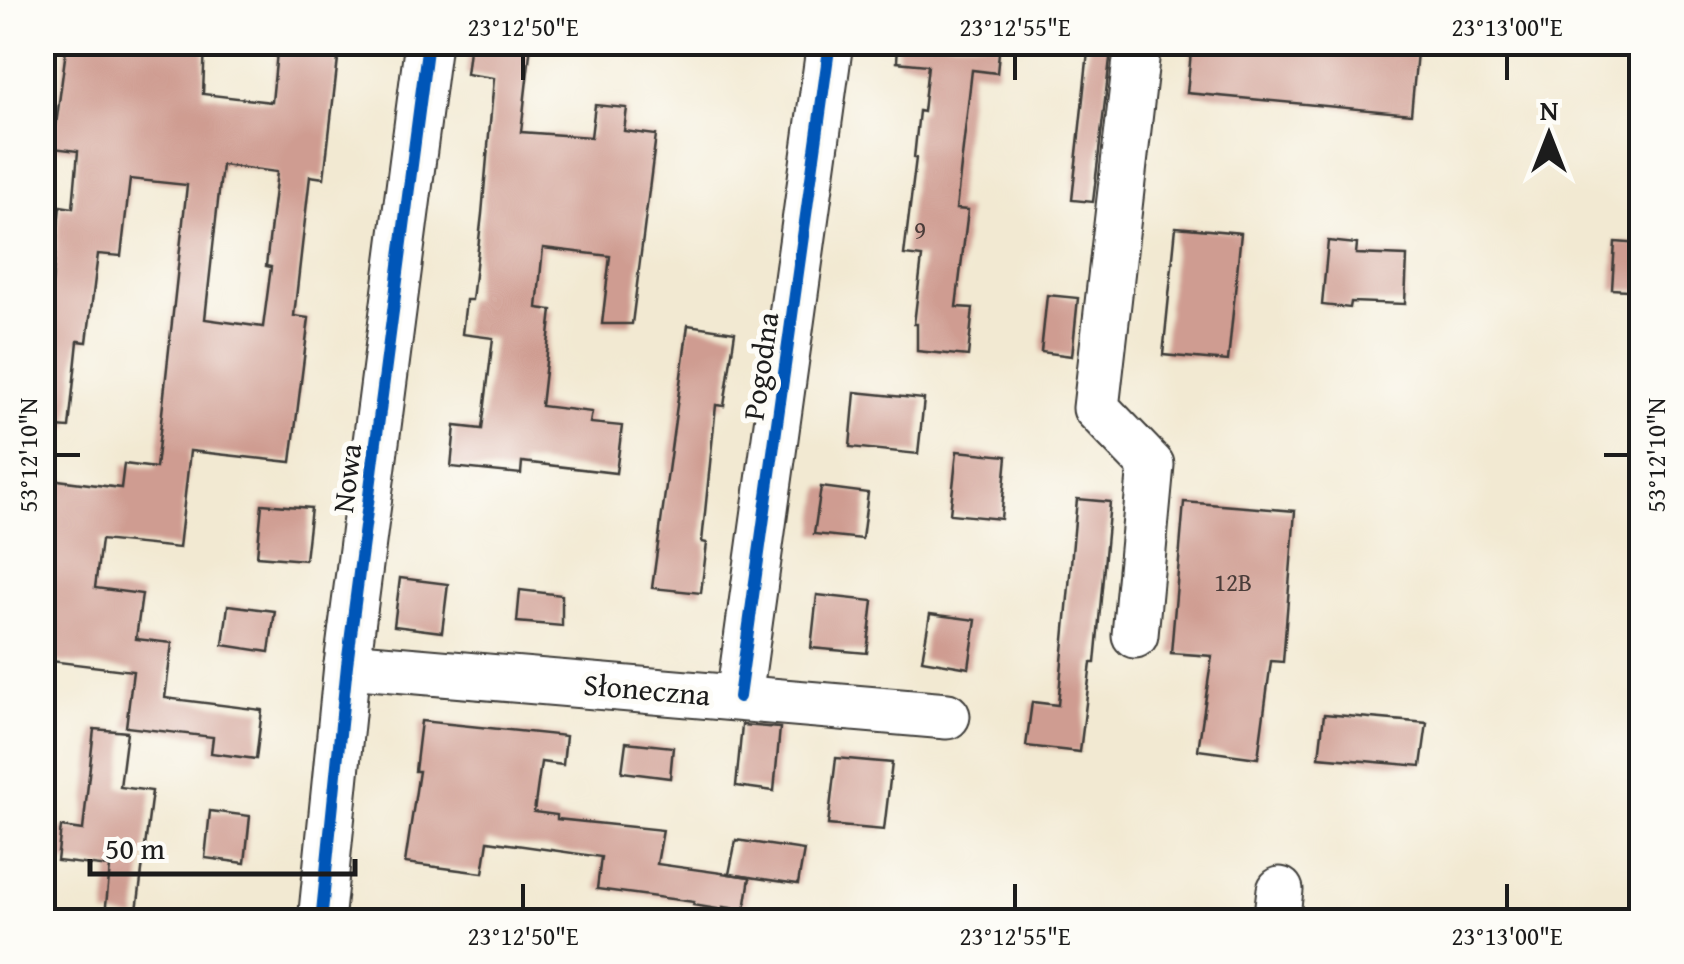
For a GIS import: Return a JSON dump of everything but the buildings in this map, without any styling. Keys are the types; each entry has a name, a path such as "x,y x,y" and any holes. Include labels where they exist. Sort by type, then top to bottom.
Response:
{"street":[{"name":"Nowa","path":"321,922 348,665 428,42"},
{"name":"Pogodna","path":"739,697 830,42"},
{"path":"1135,635 1151,465 1096,408 1138,42"},
{"name":"Słoneczna","path":"348,665 947,716"}],"cycle path":[{"path":"321,922 347,665 428,42"},
{"path":"739,697 830,42"}]}
